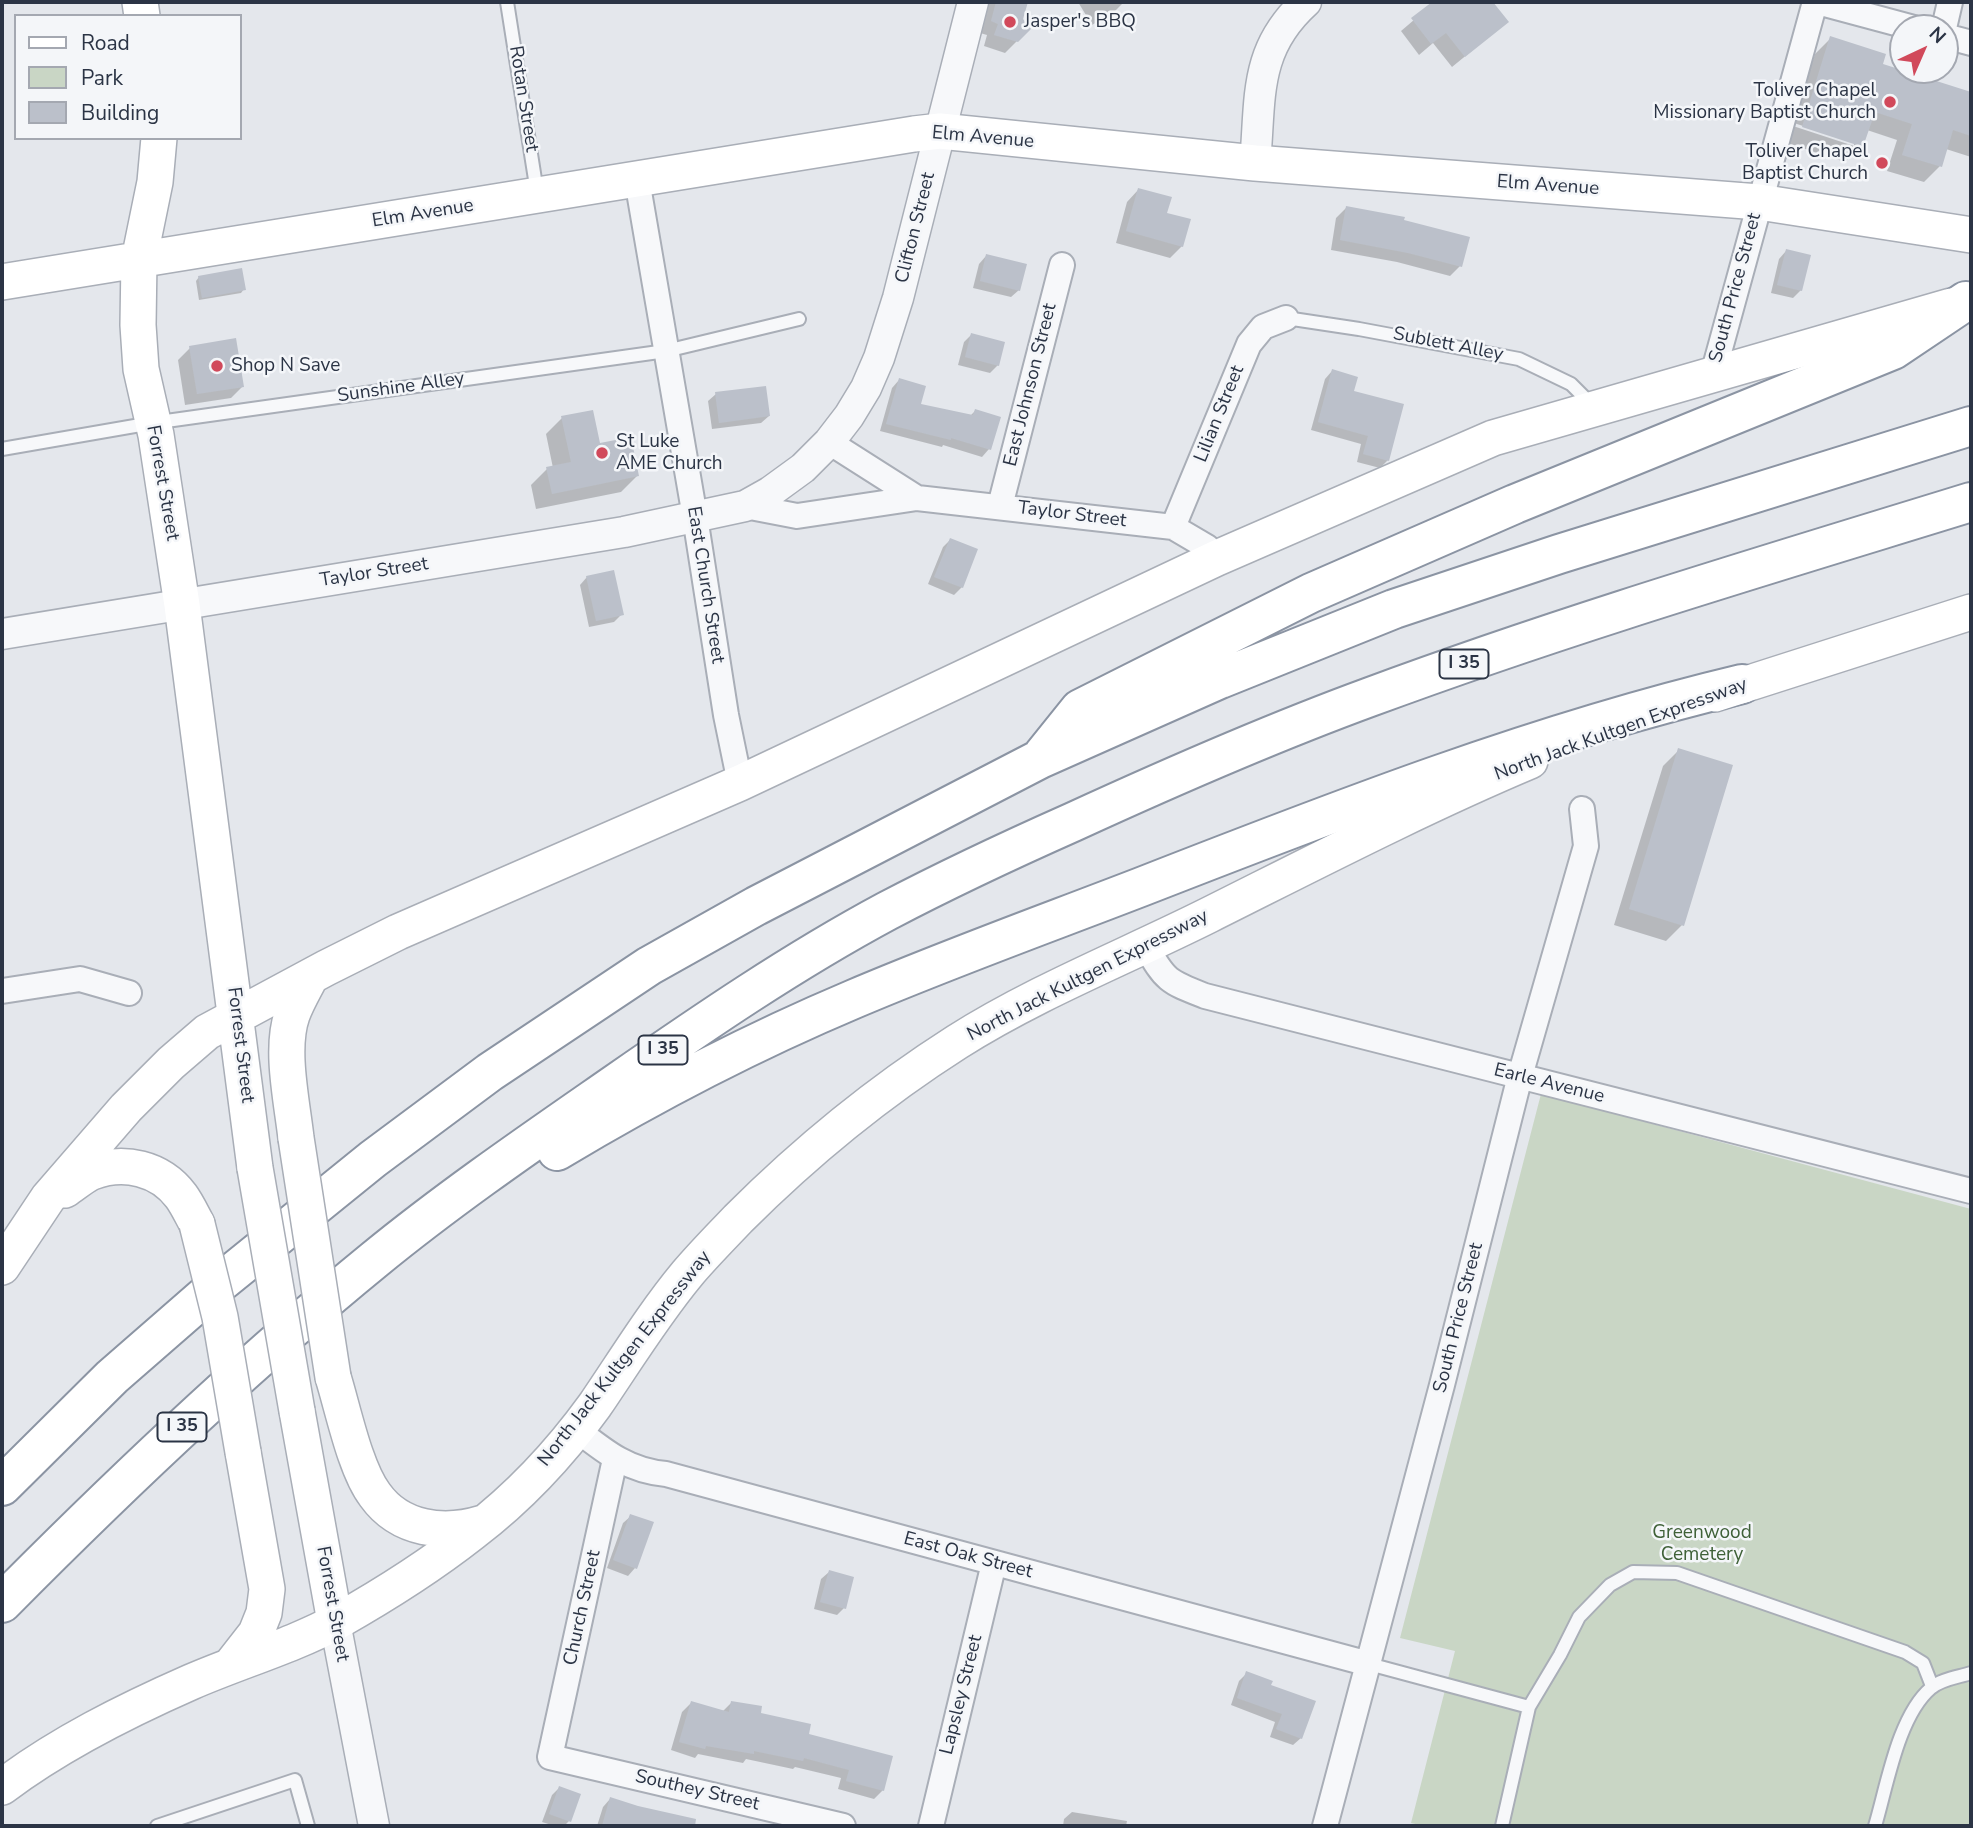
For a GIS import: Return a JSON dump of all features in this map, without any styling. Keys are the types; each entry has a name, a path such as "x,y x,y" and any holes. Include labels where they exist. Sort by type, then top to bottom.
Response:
{"highway":[{"path":"1040,759 1080,709 1311,593 1515,504 1893,350 1969,301"},
{"path":"2,1486 112,1377 221,1282 373,1159 490,1072 649,966 798,883 1040,759 1220,679 1394,608 1971,426"},
{"name":"I 35","path":"2,1603 93,1511 184,1425 372,1261 470,1185 674,1042 782,972 883,913 972,868 1182,772 1370,697 1557,631 1971,502"},
{"path":"372,1261 574,1141 702,1070 853,1000 1219,857 1500,754 1576,728 1742,684"},
{"path":"2,1458 152,1342"}],"main road":[{"name":"Elm Avenue","path":"2,282 940,131 1255,163 1759,202 1971,235"},
{"name":"Forrest Street","path":"159,140 155,183 139,260 138,336 141,369 182,605 255,1168 335,1622"},
{"path":"2,1268 38,1211 108,1129 162,1072 207,1032 311,975 398,932 740,783 1217,558 1493,438 1969,301"},
{"name":"North Jack Kultgen Expressway","path":"2,1787 41,1759 79,1737 189,1683 335,1622 432,1563 485,1522 527,1484 576,1429 687,1273 738,1219 822,1141 876,1097 960,1041 1043,994 1481,781 1568,745 1742,684 1971,612"},
{"path":"311,975 291,1016 288,1040 296,1138 333,1377 360,1464 373,1494 390,1511 405,1520 427,1528 461,1530 485,1522"},
{"path":"38,1211 90,1173 115,1166 143,1168 163,1178 180,1195 197,1224 220,1317 267,1589 264,1613 256,1633 231,1665"}],"street":[{"name":"Clifton Street","path":"830,442 866,388 879,358 898,298 973,2"},
{"path":"1255,163 1262,75 1269,53 1281,31 1306,2"},
{"path":"1816,2 1889,21"},
{"name":"South Price Street","path":"1713,374 1816,2"},
{"name":"East Church Street","path":"636,180 695,517 726,715 740,783"},
{"name":"East Johnson Street","path":"1000,506 1062,265"},
{"name":"Lilian Street","path":"1173,527 1249,344 1263,327 1286,318"},
{"name":"Taylor Street","path":"2,634 624,533 745,506 803,468 830,442 917,498"},
{"name":"Taylor Street","path":"745,506 797,516 917,498 1000,506 1173,527 1207,547 1217,558"},
{"name":"South Price Street","path":"1325,1826 1520,1076 1586,846 1581,809"},
{"name":"Earle Avenue","path":"1146,946 1162,974 1176,985 1205,996 1971,1191"},
{"path":"2,991 80,979 129,993"},
{"name":"East Oak Street","path":"576,1429 615,1459 651,1473 1369,1664"},
{"name":"Church Street","path":"550,1757 615,1459"},
{"name":"Lapsley Street","path":"931,1826 994,1563"},
{"name":"Forrest Street","path":"335,1622 374,1826"},
{"name":"Southey Street","path":"550,1757 843,1826"}],"lane":[{"name":"Rotan Street","path":"507,2 538,195"},
{"name":"Sublett Alley","path":"1286,318 1519,359 1571,384 1595,408"},
{"name":"Sunshine Alley","path":"2,449 152,423 666,351 799,319"},
{"path":"1502,1826 1530,1707 1579,1617 1610,1585 1633,1572 1677,1573 1905,1652 1923,1663 1932,1686"},
{"path":"1369,1664 1530,1707"},
{"path":"1875,1826 1906,1722 1915,1705 1932,1686 1971,1673"},
{"path":"157,1826 295,1780 308,1826"}],"green space":[{"name":"Greenwood Cemetery","path":"1541,1094 1971,1209 1971,1826 1424,1826 1411,1823 1455,1651 1400,1638"}],"building":[{"name":"Jasper's BBQ","path":"996,2 1028,2 1023,19 1031,29 1018,42 994,35 998,24 991,21"},
{"path":"1432,2 1493,2 1509,22 1465,57 1446,33 1431,44 1411,18"},
{"name":"Toliver Chapel Missionary Baptist Church","path":"1830,36 1886,54 1883,64 1889,66 1889,84 1946,84 1971,92 1971,136 1953,130 1942,167 1902,155 1912,124 1875,112 1863,147 1802,127"},
{"path":"1138,188 1172,197 1167,213 1191,219 1183,247 1126,231"},
{"path":"1346,206 1405,217 1404,220 1470,237 1462,267 1340,240"},
{"path":"1786,249 1811,255 1802,291 1777,285"},
{"path":"986,254 1027,264 1020,291 980,281"},
{"path":"242,268 246,290 202,298 198,276"},
{"path":"971,333 1005,342 999,366 965,357"},
{"name":"Shop N Save","path":"236,338 244,387 197,394 189,346"},
{"path":"1332,369 1358,377 1354,391 1404,404 1389,461 1363,454 1368,436 1318,422"},
{"path":"899,378 926,386 921,404 973,415 975,409 1001,417 991,450 886,424"},
{"path":"766,386 770,416 719,423 715,392"},
{"name":"St Luke AME Church","path":"593,410 600,443 631,437 639,476 552,494 546,467 571,462 561,416"},
{"path":"950,538 978,549 963,588 934,577"},
{"path":"614,570 624,615 596,621 586,576"},
{"path":"1678,748 1733,765 1684,926 1629,909"},
{"path":"630,1514 654,1522 637,1569 613,1560"},
{"path":"829,1570 854,1577 846,1609 820,1602"},
{"path":"1246,1671 1273,1681 1271,1685 1316,1701 1302,1739 1276,1729 1282,1714 1237,1698"},
{"path":"691,1701 729,1712 731,1701 762,1706 761,1713 811,1724 809,1734 893,1756 884,1791 846,1781 849,1770 804,1758 803,1761 754,1751 754,1754 706,1746 705,1749 679,1742"},
{"path":"559,1786 581,1794 571,1822 549,1814"},
{"path":"610,1797 696,1819 695,1826 602,1826"}],"place":[{"name":"Jasper's BBQ","path":"1010,22"},
{"name":"Toliver Chapel Missionary Baptist Church","path":"1890,102"},
{"name":"Toliver Chapel Baptist Church","path":"1882,163"},
{"name":"Shop N Save","path":"217,366"},
{"name":"St Luke AME Church","path":"602,453"}]}
